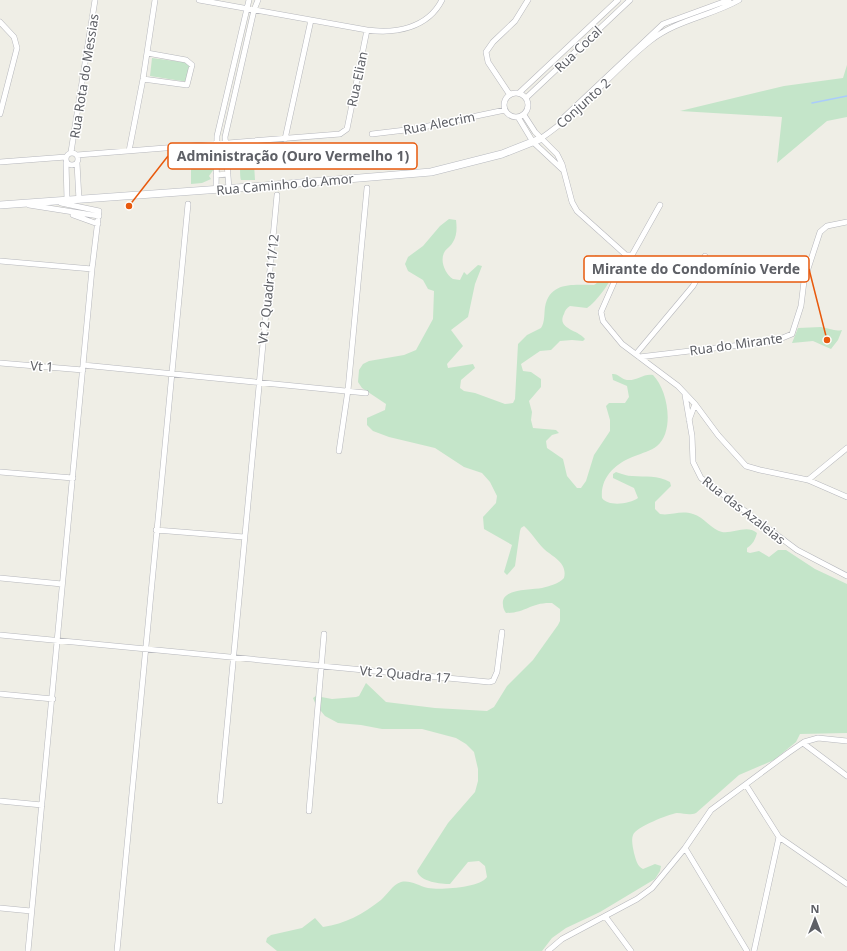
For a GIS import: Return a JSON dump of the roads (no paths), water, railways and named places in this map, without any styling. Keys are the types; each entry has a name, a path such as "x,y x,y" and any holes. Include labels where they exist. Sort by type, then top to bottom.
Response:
{"street":[{"name":"Rua Rota do Messias","path":"71,152 95,0"},
{"path":"129,151 148,53 155,0"},
{"path":"199,0 367,30 393,31 418,24 433,13 442,0"},
{"path":"216,190 216,145 249,0"},
{"path":"229,189 225,137 254,10 258,0"},
{"path":"510,95 488,62 486,52 493,42 515,21 528,0"},
{"name":"Rua Cocal","path":"519,94 618,0"},
{"name":"Rua Cocal","path":"526,98 630,0"},
{"name":"Conjunto 2","path":"554,130 668,21 739,0"},
{"path":"67,200 66,160 71,152 77,155 285,139 311,20"},
{"path":"0,22 14,38 17,48 0,114"},
{"name":"Rua Elian","path":"285,139 332,136 340,134 347,129 367,30"},
{"path":"143,79 187,85 192,65 186,60 148,53"},
{"path":"519,94 526,98 528,106 524,115 518,117 508,114 505,110 504,104 510,95 519,94"},
{"name":"Rua Alecrim","path":"372,134 414,129 505,110"},
{"path":"524,115 540,139 555,151 576,211 626,255 632,255 660,205"},
{"path":"518,117 533,142 542,149 562,170"},
{"name":"Rua Caminho do Amor","path":"0,205 216,190 431,172 516,150 540,139 554,130"},
{"path":"77,155 79,158 77,163 79,200"},
{"path":"0,162 66,160 71,165 77,163"},
{"path":"216,175 228,174"},
{"path":"340,451 348,390 367,188"},
{"name":"Vt 2 Quadra 11/12","path":"220,801 244,537 278,195"},
{"path":"42,202 68,204 99,213"},
{"path":"18,203 55,210 99,213"},
{"path":"116,951 170,373 188,204"},
{"path":"55,210 98,224"},
{"path":"28,951 53,699 62,584 92,269 99,213"},
{"name":"Rua do Mirante","path":"637,356 775,341 788,338 792,334 802,306 804,281 818,236 825,227 847,222"},
{"path":"626,255 601,312 601,317 622,344 675,384 694,404 718,435 746,466 808,480 847,496"},
{"path":"637,356 693,286 698,278 705,256"},
{"path":"0,261 92,269"},
{"name":"Vt 1","path":"0,363 170,373 366,393"},
{"path":"685,395 689,421"},
{"name":"Rua das Azaleias","path":"694,404 689,421 693,462 701,478 797,550 847,576"},
{"path":"808,480 847,448"},
{"path":"0,472 73,478"},
{"path":"156,530 244,537"},
{"path":"0,578 62,584"},
{"name":"Vt 2 Quadra 17","path":"0,635 489,682 493,681 497,672 502,632"},
{"path":"309,810 324,634"},
{"path":"0,694 53,699"},
{"path":"548,951 562,939 652,888 685,848 711,810 803,743 818,738 847,741"},
{"path":"803,743 847,776"},
{"path":"746,785 779,836 847,884"},
{"path":"0,801 42,805"},
{"path":"754,951 779,836"},
{"path":"685,848 747,951"},
{"path":"0,908 31,911"},
{"path":"605,916 631,951"}],"waterway":[{"path":"812,103 847,96"}],"place":[{"name":"Administração (Ouro Vermelho 1)","path":"129,206"},
{"name":"Mirante do Condomínio Verde","path":"827,340"}]}
